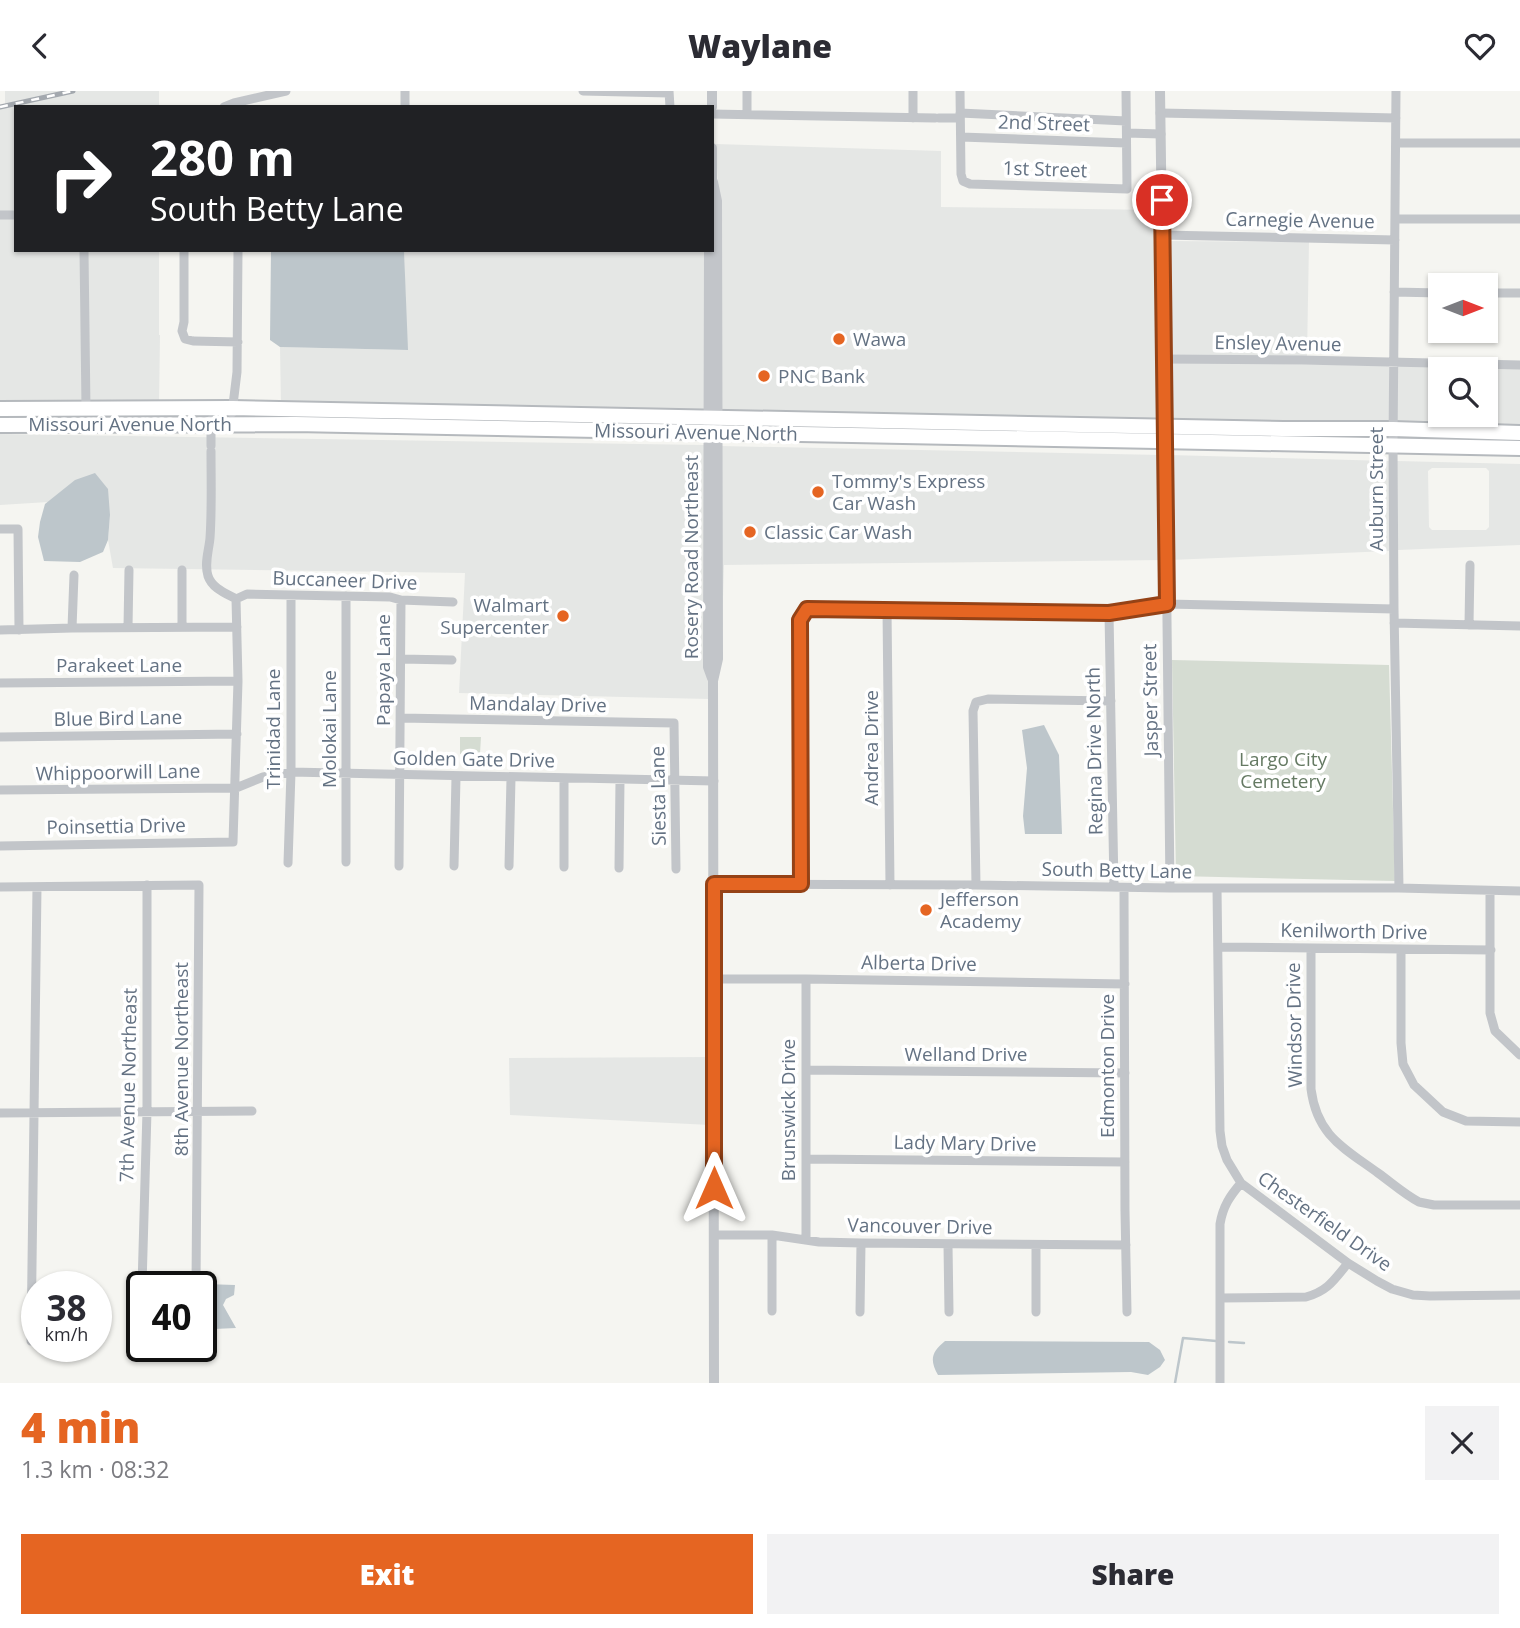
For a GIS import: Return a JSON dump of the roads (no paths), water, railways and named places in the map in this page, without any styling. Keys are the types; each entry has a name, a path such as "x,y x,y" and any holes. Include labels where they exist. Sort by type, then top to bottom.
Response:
{"main road":[{"name":"Missouri Avenue North","path":"0,409 232,408 557,414 849,435 1520,448"},
{"path":"62,424 83,414 86,409"},
{"path":"91,424 99,416 120,415 132,409"},
{"path":"446,427 456,421 462,412"},
{"path":"474,428 476,422 481,420 549,421 557,414"},
{"name":"Missouri Avenue North","path":"0,425 231,423 474,428 940,421 1520,433"},
{"path":"849,435 869,430 926,429 940,421"},
{"path":"932,437 946,429 985,429 1014,423"}],"street":[{"path":"228,105 286,91"},
{"path":"583,91 669,92"},
{"path":"747,91 747,114"},
{"path":"913,91 914,118"},
{"path":"960,91 961,137"},
{"path":"1126,91 1126,143"},
{"name":"Jasper Street","path":"1160,91 1170,888"},
{"name":"Auburn Street","path":"1396,91 1393,445 1399,888"},
{"path":"1160,113 1396,118"},
{"path":"714,114 914,118 960,116 1126,121"},
{"path":"1127,132 1161,134"},
{"name":"2nd Street","path":"961,137 1126,143"},
{"name":"1st Street","path":"961,137 963,181 970,184 1127,189 1126,143"},
{"path":"1396,143 1520,143"},
{"path":"713,425 717,322 717,201 714,188"},
{"path":"1395,219 1520,219"},
{"name":"Carnegie Avenue","path":"1162,235 1395,240"},
{"path":"84,252 86,409"},
{"path":"184,252 182,331 185,339 238,342"},
{"path":"231,423 237,372 238,252"},
{"path":"709,252 713,425"},
{"path":"709,274 713,281 713,313 717,322"},
{"path":"1394,292 1428,293"},
{"path":"1498,293 1520,293"},
{"name":"Ensley Avenue","path":"1163,359 1520,365"},
{"path":"211,408 210,540 206,563 213,585 236,599 236,788"},
{"name":"Rosery Road Northeast","path":"713,425 718,659 713,681 714,1383"},
{"path":"0,529 18,529 19,630"},
{"path":"1469,625 1470,565"},
{"path":"128,627 129,570"},
{"path":"181,627 182,570"},
{"path":"72,628 74,575"},
{"name":"Buccaneer Drive","path":"236,599 247,594 390,597 401,600 453,602"},
{"name":"Trinidad Lane","path":"288,863 291,595"},
{"name":"Molokai Lane","path":"346,596 346,862"},
{"name":"Papaya Lane","path":"399,866 401,600"},
{"path":"801,884 800,620 807,609 1109,613 1167,604 1394,609"},
{"name":"Andrea Drive","path":"887,610 890,885"},
{"name":"Regina Drive North","path":"1109,613 1119,887"},
{"path":"1394,623 1520,626"},
{"name":"Parakeet Lane","path":"0,630 237,627"},
{"path":"401,659 452,660"},
{"name":"Parakeet Lane","path":"0,683 238,681"},
{"path":"976,885 973,712 976,702 988,699 1111,701"},
{"name":"Mandalay Drive","path":"401,717 674,723"},
{"name":"Siesta Lane","path":"674,723 676,869"},
{"name":"Blue Bird Lane","path":"0,737 237,734"},
{"name":"Golden Gate Drive","path":"236,788 263,777 291,772 714,781"},
{"path":"454,866 456,777"},
{"path":"509,866 510,778"},
{"path":"564,779 564,867"},
{"path":"619,868 620,780"},
{"name":"Whippoorwill Lane","path":"0,790 236,788"},
{"name":"Poinsettia Drive","path":"0,846 233,842 236,788"},
{"name":"South Betty Lane","path":"714,884 1520,891"},
{"path":"0,887 147,885"},
{"name":"7th Avenue Northeast","path":"142,1271 147,1111 147,885"},
{"name":"8th Avenue Northeast","path":"147,885 199,885 196,1271"},
{"path":"32,1271 37,887"},
{"name":"Edmonton Drive","path":"1119,887 1125,983 1127,1312"},
{"name":"Chesterfield Drive","path":"1217,888 1220,1131 1227,1160 1241,1183 1348,1263 1392,1289 1430,1296 1520,1295"},
{"path":"1490,891 1492,1024 1500,1038 1520,1055"},
{"name":"Kenilworth Drive","path":"1218,947 1491,950"},
{"name":"Windsor Drive","path":"1311,948 1311,1089 1322,1126 1334,1141 1419,1202 1434,1205 1520,1205"},
{"path":"1401,949 1401,1044 1404,1064 1414,1085 1443,1112 1466,1121 1520,1122"},
{"name":"Alberta Drive","path":"714,979 1125,983"},
{"name":"Brunswick Drive","path":"806,979 806,1240"},
{"name":"Welland Drive","path":"806,1070 1125,1073"},
{"path":"0,1113 252,1111"},
{"name":"Lady Mary Drive","path":"806,1159 1125,1162"},
{"path":"1220,1383 1220,1224 1227,1199 1241,1183"},
{"name":"Vancouver Drive","path":"714,1235 772,1235 861,1243 1126,1245"},
{"path":"772,1235 772,1311"},
{"path":"860,1312 861,1243"},
{"path":"948,1245 948,1312"},
{"path":"1036,1245 1036,1312"},
{"path":"1221,1297 1306,1297 1318,1294 1328,1287 1348,1263"}],"waterway":[{"path":"1175,1383 1183,1338 1216,1341"},
{"path":"1229,1342 1244,1343"}],"railway":[{"path":"0,107 73,91"}],"place":[{"name":"Wawa","path":"839,339"},
{"name":"PNC Bank","path":"764,376"},
{"name":"Tommy's Express Car Wash","path":"818,492"},
{"name":"Classic Car Wash","path":"750,532"},
{"name":"Walmart Supercenter","path":"563,616"},
{"name":"Jefferson Academy","path":"926,910"}],"park label":[{"name":"Largo City Cemetery","path":"1283,770"}]}
